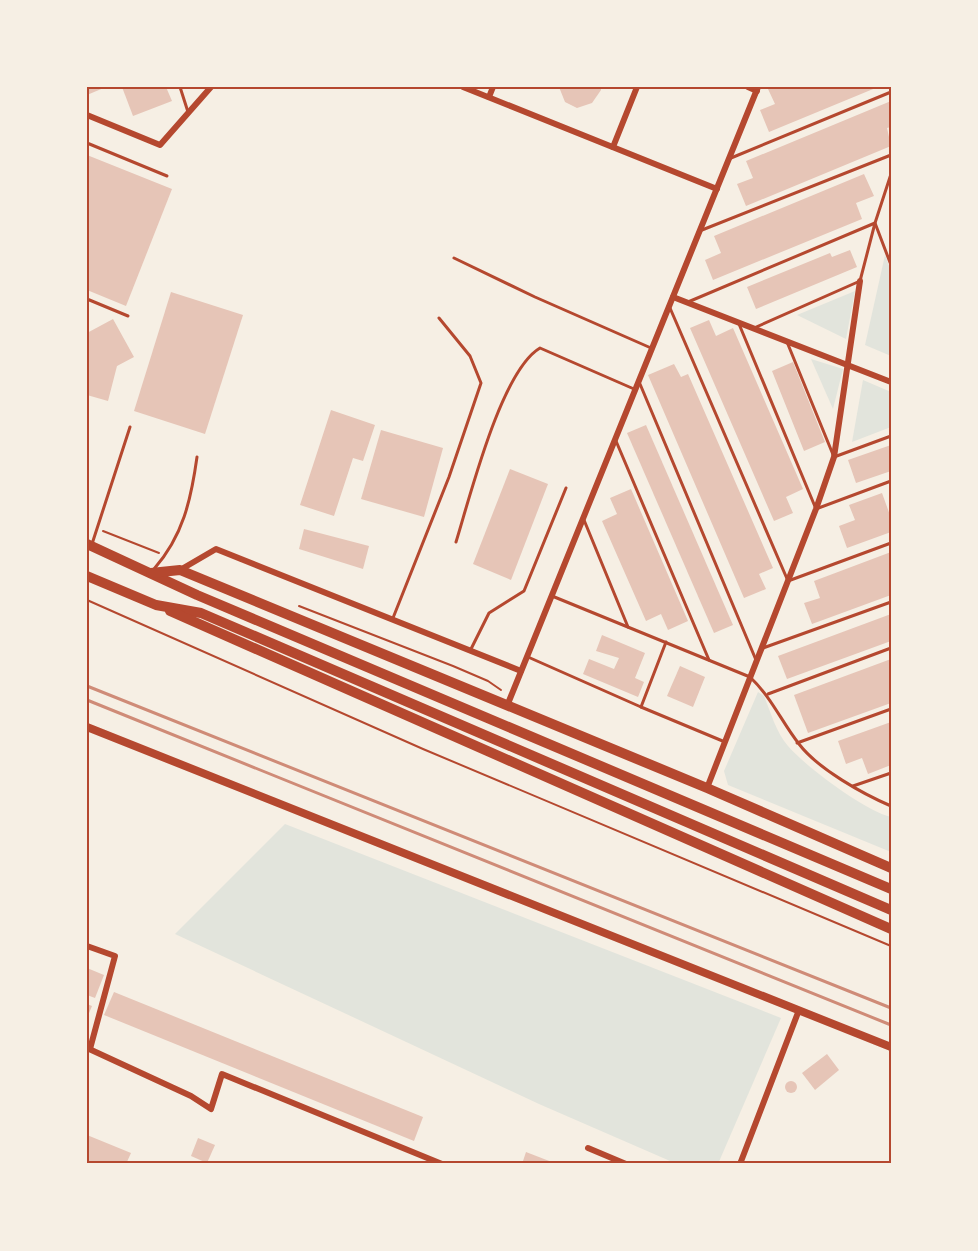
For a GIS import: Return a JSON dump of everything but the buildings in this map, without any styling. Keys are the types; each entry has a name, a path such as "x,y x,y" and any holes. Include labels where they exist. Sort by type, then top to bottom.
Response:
{"highway":[{"path":"89,545 197,596 891,889"},
{"path":"151,573 180,570 707,788 891,868"},
{"path":"87,576 891,929"},
{"path":"156,605 201,613 891,910"}],"street":[{"path":"87,115 160,145 211,87"},
{"path":"464,87 717,189"},
{"path":"489,97 493,87"},
{"path":"613,147 637,87"},
{"path":"507,706 758,89 748,87"},
{"path":"707,788 816,509 834,457 860,281"},
{"path":"673,297 891,382"},
{"path":"180,570 216,549 521,671"},
{"path":"87,727 891,1047"},
{"path":"87,946 115,956 88,1049 191,1096 211,1109 222,1074 442,1164"},
{"path":"741,1164 799,1010"},
{"path":"588,1148 626,1164"}],"lane":[{"path":"180,87 189,114"},
{"path":"729,159 891,92"},
{"path":"87,143 167,176"},
{"path":"700,230 891,155"},
{"path":"753,328 860,281 891,174"},
{"path":"875,223 891,265"},
{"path":"687,303 875,223"},
{"path":"454,258 534,297 652,348"},
{"path":"87,300 128,316"},
{"path":"669,307 788,581 891,543"},
{"path":"393,620 449,477 481,383 470,356 439,318"},
{"path":"738,323 816,509 891,481"},
{"path":"787,342 834,457 891,436"},
{"path":"456,542 491,430 513,381 531,353 540,348 635,389"},
{"path":"639,382 757,661"},
{"path":"89,545 130,428"},
{"path":"615,439 709,660"},
{"path":"151,573 180,532 191,500 197,458"},
{"path":"470,651 489,613 524,591 566,488"},
{"path":"583,518 628,627"},
{"path":"552,595 750,677 768,694 797,743 809,755 853,786 891,806"},
{"path":"762,648 891,602"},
{"path":"641,707 666,642"},
{"path":"768,694 891,648"},
{"path":"527,656 725,742"},
{"path":"797,743 891,709"},
{"path":"853,786 891,773"}],"path":[{"path":"87,600 423,749 891,946"}],"shaded area":[{"path":"885,255 891,271 891,356 865,345"},
{"path":"855,291 846,339 797,315"},
{"path":"811,359 843,369 833,409"},
{"path":"863,380 891,392 891,427 852,442"},
{"path":"758,692 764,696 780,735 797,755 852,797 891,817 891,852 728,785 724,771"},
{"path":"285,824 781,1018 718,1164 677,1164 539,1104 175,934"}],"railway":[{"path":"87,686 891,1008"},
{"path":"87,700 891,1025"}]}
